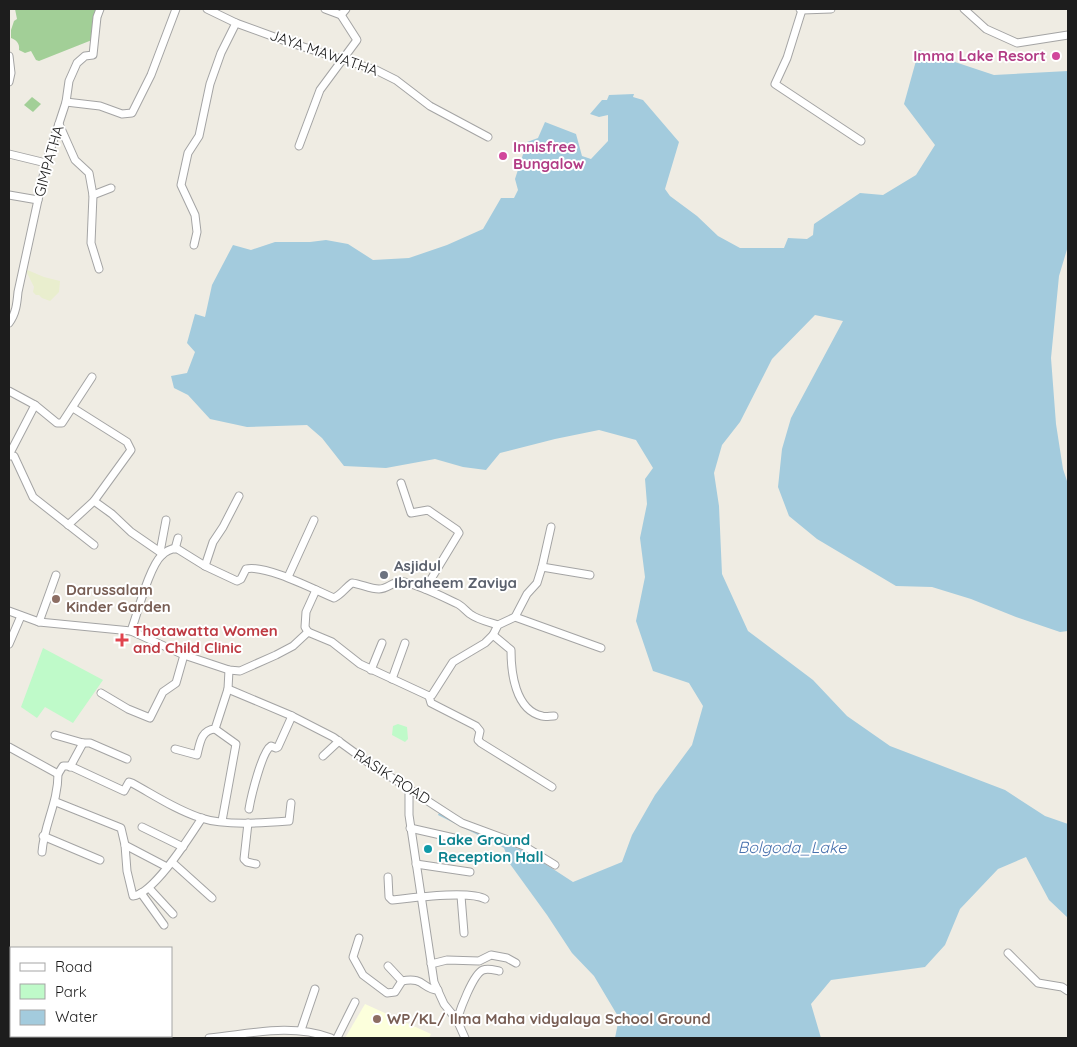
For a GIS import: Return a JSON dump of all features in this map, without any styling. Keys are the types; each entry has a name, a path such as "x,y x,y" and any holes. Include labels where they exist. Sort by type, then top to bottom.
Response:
{"street":[{"name":"GIMPATHA","path":"9,323 17,300 46,163 66,102 69,81 77,63 85,56 93,55 97,18 100,9"},
{"path":"66,102 100,106 122,114 132,113 151,75 176,9"},
{"name":"JAYA MAWATHA","path":"206,9 236,23 288,42 383,73 396,80 430,106 488,137"},
{"path":"299,146 320,90 357,40 344,12 325,9"},
{"path":"830,9 801,9 787,58 775,84 861,141"},
{"path":"964,9 986,29 1017,43 1068,35"},
{"path":"194,245 197,232 195,215 181,185 188,153 199,136 210,84 221,53 236,23"},
{"path":"9,56 11,73 9,82"},
{"path":"59,124 75,160 90,173 93,194 91,243 99,268"},
{"path":"9,154 46,163"},
{"path":"93,194 111,188"},
{"path":"9,195 38,200"},
{"path":"9,297 17,300"},
{"path":"9,391 35,405 57,423 62,423 92,377"},
{"path":"35,405 9,456 14,456 33,497 94,546"},
{"path":"68,525 94,501 131,450 127,442 73,408"},
{"path":"401,483 411,513 428,510 459,533 426,589"},
{"path":"205,566 213,542 239,496"},
{"path":"94,501 161,554"},
{"path":"131,631 152,569 161,554 166,520"},
{"path":"288,577 314,520"},
{"path":"429,696 432,695 453,662 484,643 493,635 498,625 515,617 527,594 537,583 551,527"},
{"path":"175,549 178,538"},
{"path":"161,554 175,549 205,566 238,581 241,579 246,568 252,567 288,577 334,598 341,595 346,587 352,583 378,589 387,587 394,582 403,582 426,589 458,604 481,620 498,625"},
{"path":"542,567 590,575"},
{"path":"39,622 56,575"},
{"path":"316,590 306,612 305,627 308,632 332,642 360,664 371,670 429,696 431,702 476,726 480,731 478,740 481,743 552,787"},
{"path":"9,611 39,622 131,631 184,655 229,670 240,671 276,656 293,646 308,632"},
{"path":"9,644 21,616"},
{"path":"515,617 601,648"},
{"path":"493,635 511,650 511,663 517,692 522,701 530,711 542,717 554,716"},
{"path":"371,670 382,643"},
{"path":"392,679 405,643"},
{"path":"101,693 128,709 150,718 163,692 176,683 184,655"},
{"path":"215,729 228,689 229,670"},
{"name":"RASIK ROAD","path":"228,689 292,716 339,741 366,761 462,823 524,846 555,865"},
{"path":"248,809 256,777 267,749 269,747 278,747 292,716"},
{"path":"175,749 197,755 202,735 208,729 215,729 236,744 222,821"},
{"path":"56,735 83,743 90,743 127,759"},
{"path":"323,756 339,741"},
{"path":"70,767 83,743"},
{"path":"9,747 58,774"},
{"path":"42,852 43,836 56,802 58,774 63,766 70,767 124,791 129,782 132,783 168,803 202,818 248,823 289,822 291,803"},
{"path":"409,788 410,828 434,982 444,1004 457,1020 465,1038"},
{"path":"56,802 118,826 123,831 127,871 133,896 141,894 149,888 183,847 202,818"},
{"path":"248,823 244,859 247,862 256,864"},
{"path":"142,827 183,847"},
{"path":"410,828 454,838"},
{"path":"43,836 100,860"},
{"path":"125,845 169,865 212,898"},
{"path":"416,864 470,872"},
{"path":"388,877 390,900 461,896 480,896 485,899"},
{"path":"149,888 173,914"},
{"path":"141,894 164,925"},
{"path":"461,896 464,933"},
{"path":"359,938 353,957 363,975 387,994 395,992 402,981"},
{"path":"1008,953 1038,983 1062,987 1068,991"},
{"path":"431,964 447,960 479,961 492,955 507,958 516,963"},
{"path":"388,966 402,981"},
{"path":"457,1020 466,996 479,973 482,970 499,971"},
{"path":"402,981 417,980 434,990 438,990"},
{"path":"301,1030 315,989"},
{"path":"337,1038 355,1002"},
{"path":"209,1038 222,1038 281,1029 301,1030 332,1038"}],"shaded area":[{"path":"25,269 60,281 59,292 50,301 36,295 33,292 34,287"},
{"name":"WP/KL/ Ilma Maha vidyalaya School Ground","path":"365,1004 431,1034 429,1038 345,1038"}],"green space":[{"path":"15,9 103,9 97,38 39,61 36,60 31,51 25,53 19,50 17,42 11,38 11,30 14,21 17,19"},
{"path":"32,97 41,104 33,112 24,105"},
{"path":"43,648 103,680 73,723 45,707 37,718 21,707"},
{"path":"398,724 407,727 408,739 405,742 392,735 393,726"}],"water":[{"name":"Bolgoda_Lake","path":"919,50 994,75 1068,71 1068,246 1059,276 1051,358 1056,424 1063,469 1068,484 1068,631 1060,632 971,599 932,587 896,586 817,539 789,516 778,487 782,449 791,418 843,321 815,315 772,359 740,422 722,445 714,473 719,506 722,574 748,631 813,680 847,716 890,746 1005,790 1045,816 1068,824 1068,918 1049,900 1026,857 998,869 960,909 945,945 925,967 831,980 811,1004 821,1038 615,1038 619,1018 594,976 572,953 510,864 504,848 438,815 439,813 484,836 527,852 573,882 622,862 632,835 655,795 692,745 703,706 689,683 653,671 636,621 645,577 640,538 647,504 645,479 653,468 636,440 599,430 500,453 486,470 463,467 435,459 386,468 344,466 322,438 307,425 247,427 210,419 188,395 174,388 171,376 187,373 195,352 187,343 195,314 205,317 212,285 233,245 251,250 275,242 326,240 348,244 373,260 409,258 447,245 483,229 501,198 514,198 518,190 515,179 527,142 538,138 545,122 576,134 582,156 591,159 608,141 608,115 599,117 590,114 602,100 607,100 609,95 634,94 633,97 643,100 679,142 665,189 670,196 697,216 718,236 740,248 784,248 788,238 807,239 813,235 814,224 860,193 883,195 916,175 935,145 904,104"}],"place":[{"name":"Imma Lake Resort","path":"1056,56"},
{"name":"Innisfree Bungalow","path":"503,156"},
{"name":"Asjidul Ibraheem Zaviya","path":"384,575"},
{"name":"Darussalam Kinder Garden","path":"56,599"},
{"name":"Thotawatta Women and Child Clinic","path":"122,640"},
{"name":"Lake Ground Reception Hall","path":"428,849"},
{"name":"WP/KL/ Ilma Maha vidyalaya School Ground","path":"377,1019"}]}
